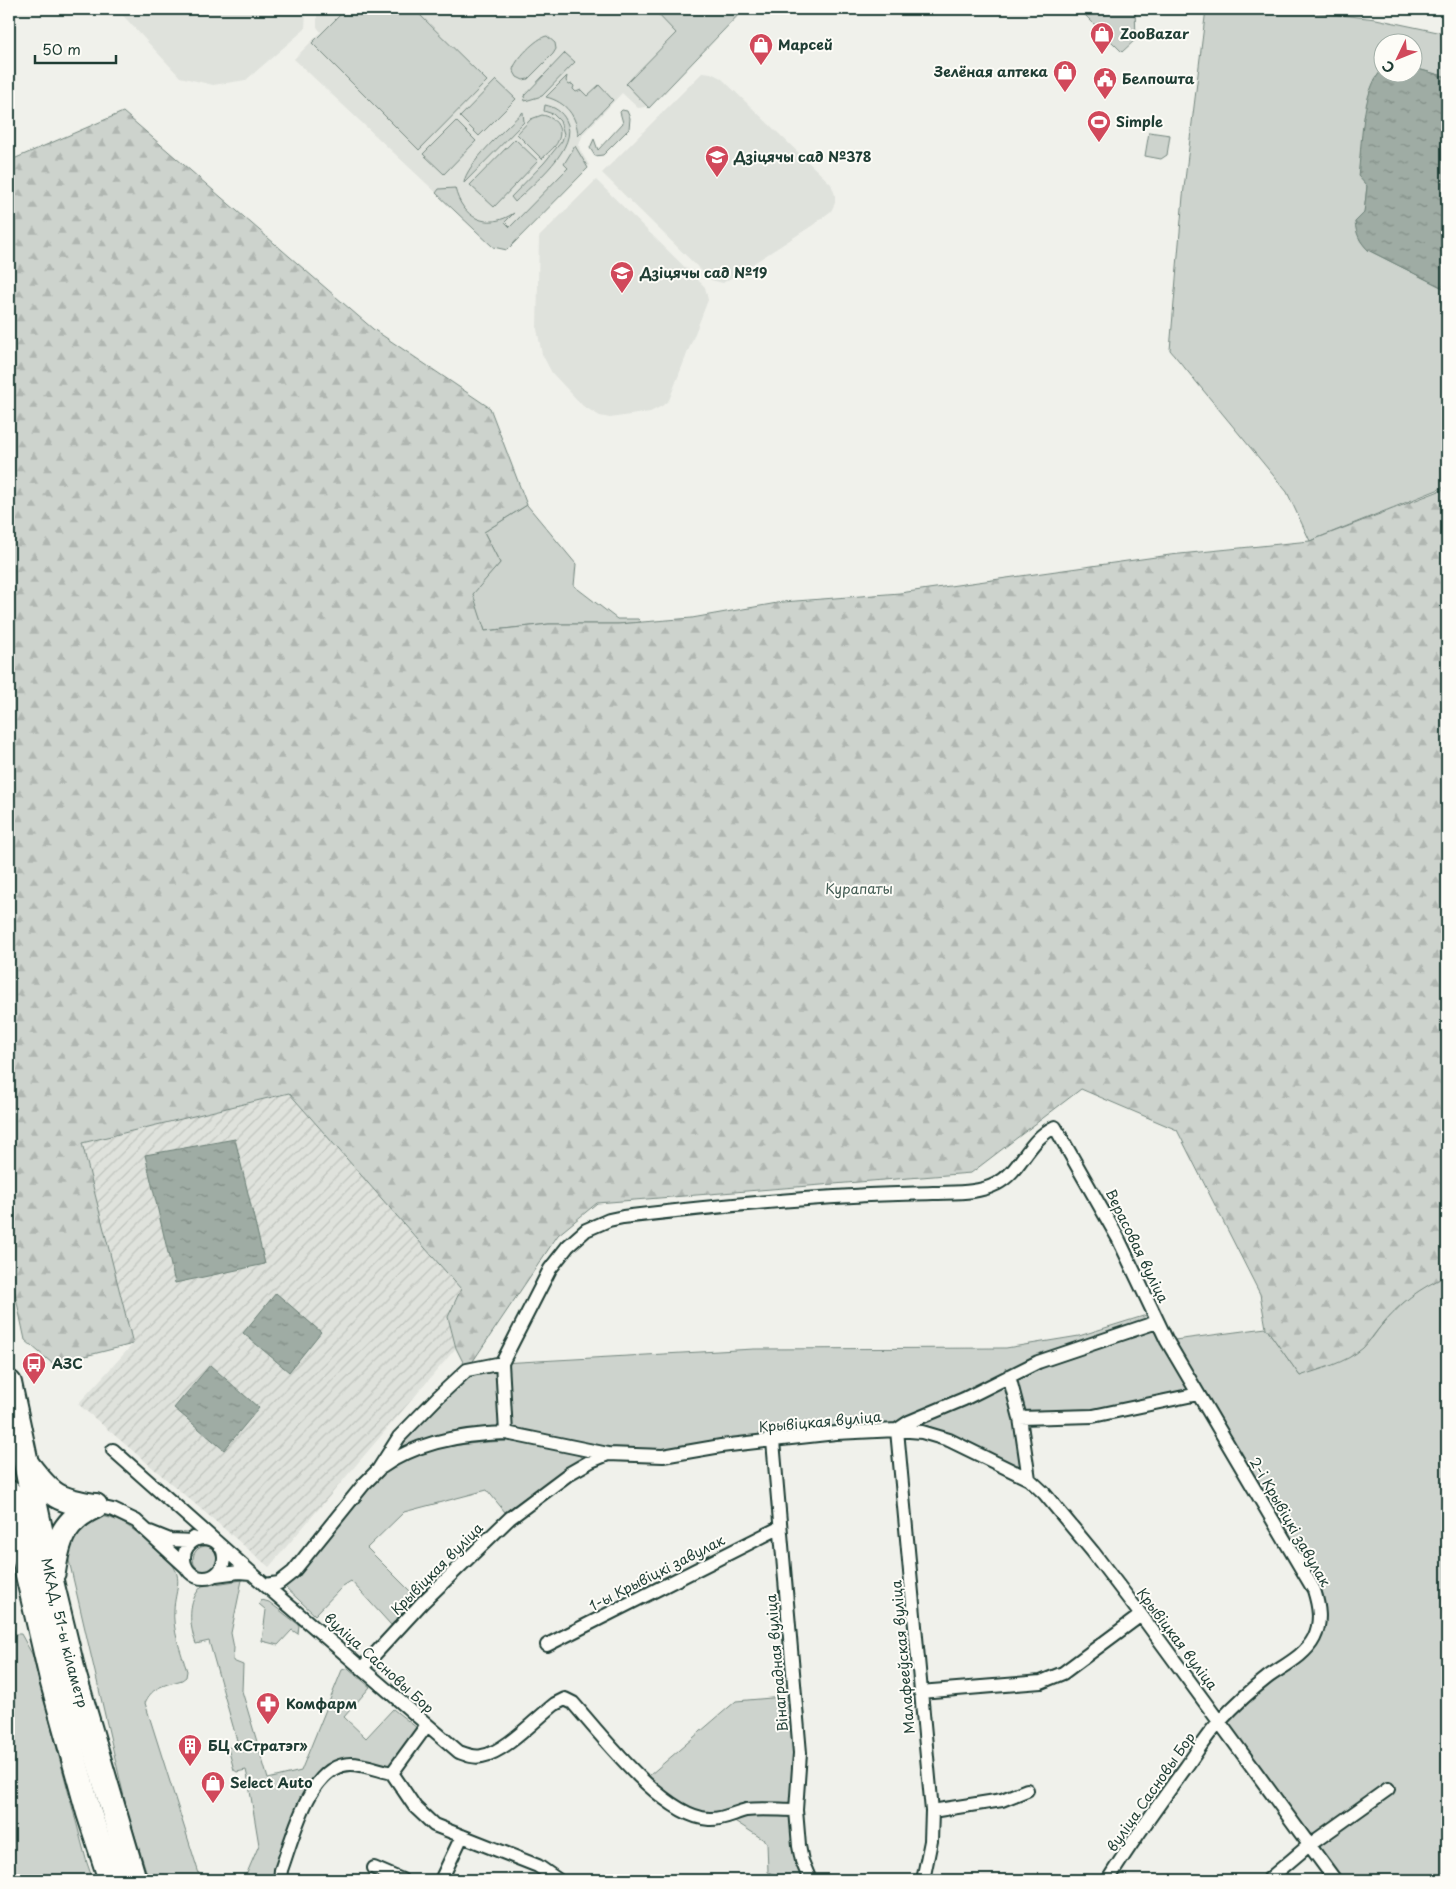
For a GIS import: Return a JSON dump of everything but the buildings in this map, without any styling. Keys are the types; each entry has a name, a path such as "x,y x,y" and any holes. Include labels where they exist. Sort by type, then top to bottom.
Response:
{"highway":[{"name":"МКАД, 51-ы кіламетр","path":"9,1383 51,1581 74,1676 134,1880"},
{"path":"26,1464 44,1487 55,1496 95,1506"},
{"name":"МКАД, 51-ы кіламетр","path":"9,1493 53,1683 89,1813 110,1880"},
{"path":"51,1581 58,1542 64,1531 81,1512 95,1506"}],"street":[{"name":"Верасовая вуліца","path":"502,1363 550,1269 575,1238 598,1224 623,1217 732,1204 853,1196 974,1192 996,1184 1005,1178 1032,1143 1048,1130 1055,1127 1118,1238 1157,1322 1048,1358 964,1399 914,1419 897,1430"},
{"name":"2-і Крывіцкі завулак","path":"1157,1322 1314,1590 1320,1619 1314,1639 1307,1648 1267,1678 1219,1721"},
{"path":"378,1470 399,1437 467,1370 502,1363 506,1433"},
{"path":"1009,1376 1020,1418 1029,1479"},
{"path":"1020,1418 1093,1416 1198,1394"},
{"name":"Крывіцкая вуліца","path":"362,1668 422,1603 510,1518 570,1473 608,1454 663,1456 720,1446 836,1433 897,1430 922,1432 949,1440 1029,1479 1062,1513 1141,1615 1308,1846 1335,1880"},
{"name":"Малафееўская вуліца","path":"897,1430 932,1811 931,1840 923,1880"},
{"path":"265,1585 279,1582 293,1572 358,1491 378,1470 397,1456 438,1442 469,1436 506,1433 608,1454"},
{"name":"Вінаградная вуліца","path":"772,1441 800,1753 796,1810 799,1846 802,1861 810,1880"},
{"name":"вуліца Сасновы Бор","path":"113,1450 186,1513 251,1573 427,1725 392,1774"},
{"path":"95,1506 125,1515 186,1566 194,1576 208,1578 239,1572 251,1573"},
{"path":"186,1513 193,1532 193,1541 185,1552 186,1566"},
{"name":"1-ы Крывіцкі завулак","path":"547,1645 779,1528"},
{"path":"145,1530 170,1540 193,1541 206,1538 218,1543 222,1548 225,1560 216,1575"},
{"path":"920,1692 1040,1682 1063,1673 1141,1615"},
{"path":"427,1725 459,1752 471,1756 482,1756 498,1751 555,1704 565,1699 573,1703 651,1788 670,1804 684,1812 708,1819 718,1819 748,1810 796,1810"},
{"name":"вуліца Сасновы Бор","path":"1108,1880 1134,1838 1219,1721"},
{"path":"280,1880 281,1870 309,1794 332,1768 351,1764 392,1774 414,1806 434,1825 538,1866 558,1880"},
{"path":"1268,1880 1308,1846 1388,1789"},
{"path":"932,1811 1002,1800 1027,1790"},
{"path":"441,1880 462,1836"},
{"path":"374,1868 402,1880"}],"shaded area":[{"path":"117,9 306,9 305,29 246,80 213,85 180,77"},
{"path":"317,9 739,9 645,107 638,108 622,93 583,134 579,145 589,165 511,244 493,246 294,59 321,32 317,27"},
{"name":"Дзіцячы сад №378","path":"703,72 711,73 721,78 831,184 835,195 835,203 831,211 813,225 723,283 711,280 602,173"},
{"name":"Дзіцячы сад №19","path":"596,180 705,287 708,300 669,400 650,412 610,418 600,416 583,406 552,373 542,354 537,329 539,237"},
{"path":"289,1093 461,1289 448,1317 456,1348 269,1567 78,1404 133,1344 82,1143"}],"green space":[{"path":"346,9 414,9 487,81 419,150 312,43"},
{"path":"653,9 744,9 649,108 626,84 676,33"},
{"path":"1079,9 1135,9 1136,39 1122,52"},
{"path":"1206,9 1288,9 1376,19 1447,34 1447,77 1424,71 1424,32 1374,32 1374,82 1366,112 1359,176 1367,186 1364,213 1355,222 1360,240 1368,250 1447,290 1447,486 1310,541 1287,492 1170,350 1183,196"},
{"path":"547,36 555,43 556,49 553,54 528,79 523,80 517,77 513,70 517,61 538,40"},
{"path":"565,53 575,62 542,96 525,101 524,96"},
{"path":"567,76 566,81 569,85 572,84 574,86 573,89 576,92 581,90 587,96 599,85 613,100 578,136 573,116 565,106 546,97"},
{"path":"496,80 516,99 479,136 460,117"},
{"path":"545,105 558,110 566,120 569,131 567,142 561,153 543,175 515,202 511,197 544,163 562,141 564,134 560,121 553,114 544,111"},
{"path":"622,110 627,111 630,118 629,129 603,155 595,156 590,148 594,139 598,150 623,123 620,112"},
{"name":"Курапаты","path":"123,112 373,329 490,408 527,505 484,532 500,563 473,594 485,631 549,624 618,624 692,618 783,602 900,593 1170,555 1310,541 1447,488 1447,1276 1428,1285 1402,1304 1363,1348 1349,1358 1300,1376 1266,1328 1260,1294 1177,1130 1081,1089 971,1173 597,1203 558,1235 467,1370 456,1348 448,1317 461,1289 289,1093 82,1143 133,1344 53,1364 25,1340 9,1265 9,161"},
{"path":"523,112 524,122 464,183 466,175 479,156"},
{"path":"542,115 551,118 557,124 560,136 557,144 542,159 517,134 531,119"},
{"path":"456,121 476,141 444,174 423,154"},
{"path":"1149,132 1170,135 1167,155 1161,159 1145,156"},
{"path":"515,139 538,161 494,207 470,185"},
{"path":"575,146 588,168 507,250 493,247 436,193 439,189 455,188 463,207 470,214 485,221 494,221 514,213 505,222 510,227 568,168 564,164"},
{"path":"527,505 576,564 574,586 617,619 638,619 641,622 549,624 485,631 472,594 500,563 484,532"},
{"path":"1447,1276 1447,1880 1335,1880 1219,1721 1307,1648 1319,1608 1198,1394 1093,1416 1021,1418 1029,1479 949,1440 897,1430 663,1456 507,1433 397,1456 391,1448 467,1370 502,1363 754,1349 1006,1348 1079,1336 1153,1313 1167,1341 1266,1328 1300,1376 1372,1338 1407,1299 1430,1283"},
{"path":"509,1441 573,1452 581,1457 580,1461 505,1512 487,1490 404,1512 367,1548 417,1598 391,1625 351,1581 343,1586 315,1615 285,1587 316,1553 358,1498 391,1467 419,1452 462,1445"},
{"path":"94,1516 106,1517 127,1525 172,1564 177,1575 178,1586 174,1609 174,1625 187,1671 186,1677 151,1693 145,1703 201,1880 149,1880 128,1814 67,1552 68,1543"},
{"path":"206,1546 215,1550 219,1559 215,1568 206,1572 197,1568 193,1559 197,1550"},
{"path":"242,1580 231,1633 234,1648 233,1661 243,1665 242,1691 268,1779 301,1771 342,1670 348,1668 370,1687 344,1717 366,1738 393,1709 417,1728 390,1770 365,1763 343,1761 333,1763 315,1777 307,1790 276,1880 244,1880 259,1845 248,1779 246,1770 237,1772 234,1770 228,1748 238,1744 209,1641 196,1644 191,1621 194,1599 202,1586"},
{"path":"262,1600 269,1602 299,1625 298,1634 292,1630 278,1645 262,1641 266,1610 259,1604"},
{"path":"9,1607 15,1634 21,1634 32,1654 93,1880 17,1880 9,1859"},
{"path":"795,1696 796,1810 810,1880 786,1880 768,1872 767,1842 727,1816 709,1819 643,1781 736,1701"}],"water":[{"path":"1424,71 1447,77 1447,290 1368,250 1359,237 1355,222 1364,213 1367,186 1358,176 1366,104 1374,82 1424,82"},
{"path":"235,1139 265,1264 175,1283 145,1155"},
{"path":"276,1293 321,1332 289,1372 243,1333"},
{"path":"210,1365 259,1408 224,1450 174,1408"}],"place":[{"name":"ZooBazar","path":"1102,55"},
{"name":"Марсей","path":"761,66"},
{"name":"Зелёная аптека","path":"1065,93"},
{"name":"Белпошта","path":"1105,100"},
{"name":"Simple","path":"1099,143"},
{"name":"Дзіцячы сад №378","path":"717,178"},
{"name":"Дзіцячы сад №19","path":"622,294"},
{"name":"АЗС","path":"34,1385"},
{"name":"Комфарм","path":"268,1725"},
{"name":"БЦ «Стратэг»","path":"190,1767"},
{"name":"Select Auto","path":"213,1804"}]}
